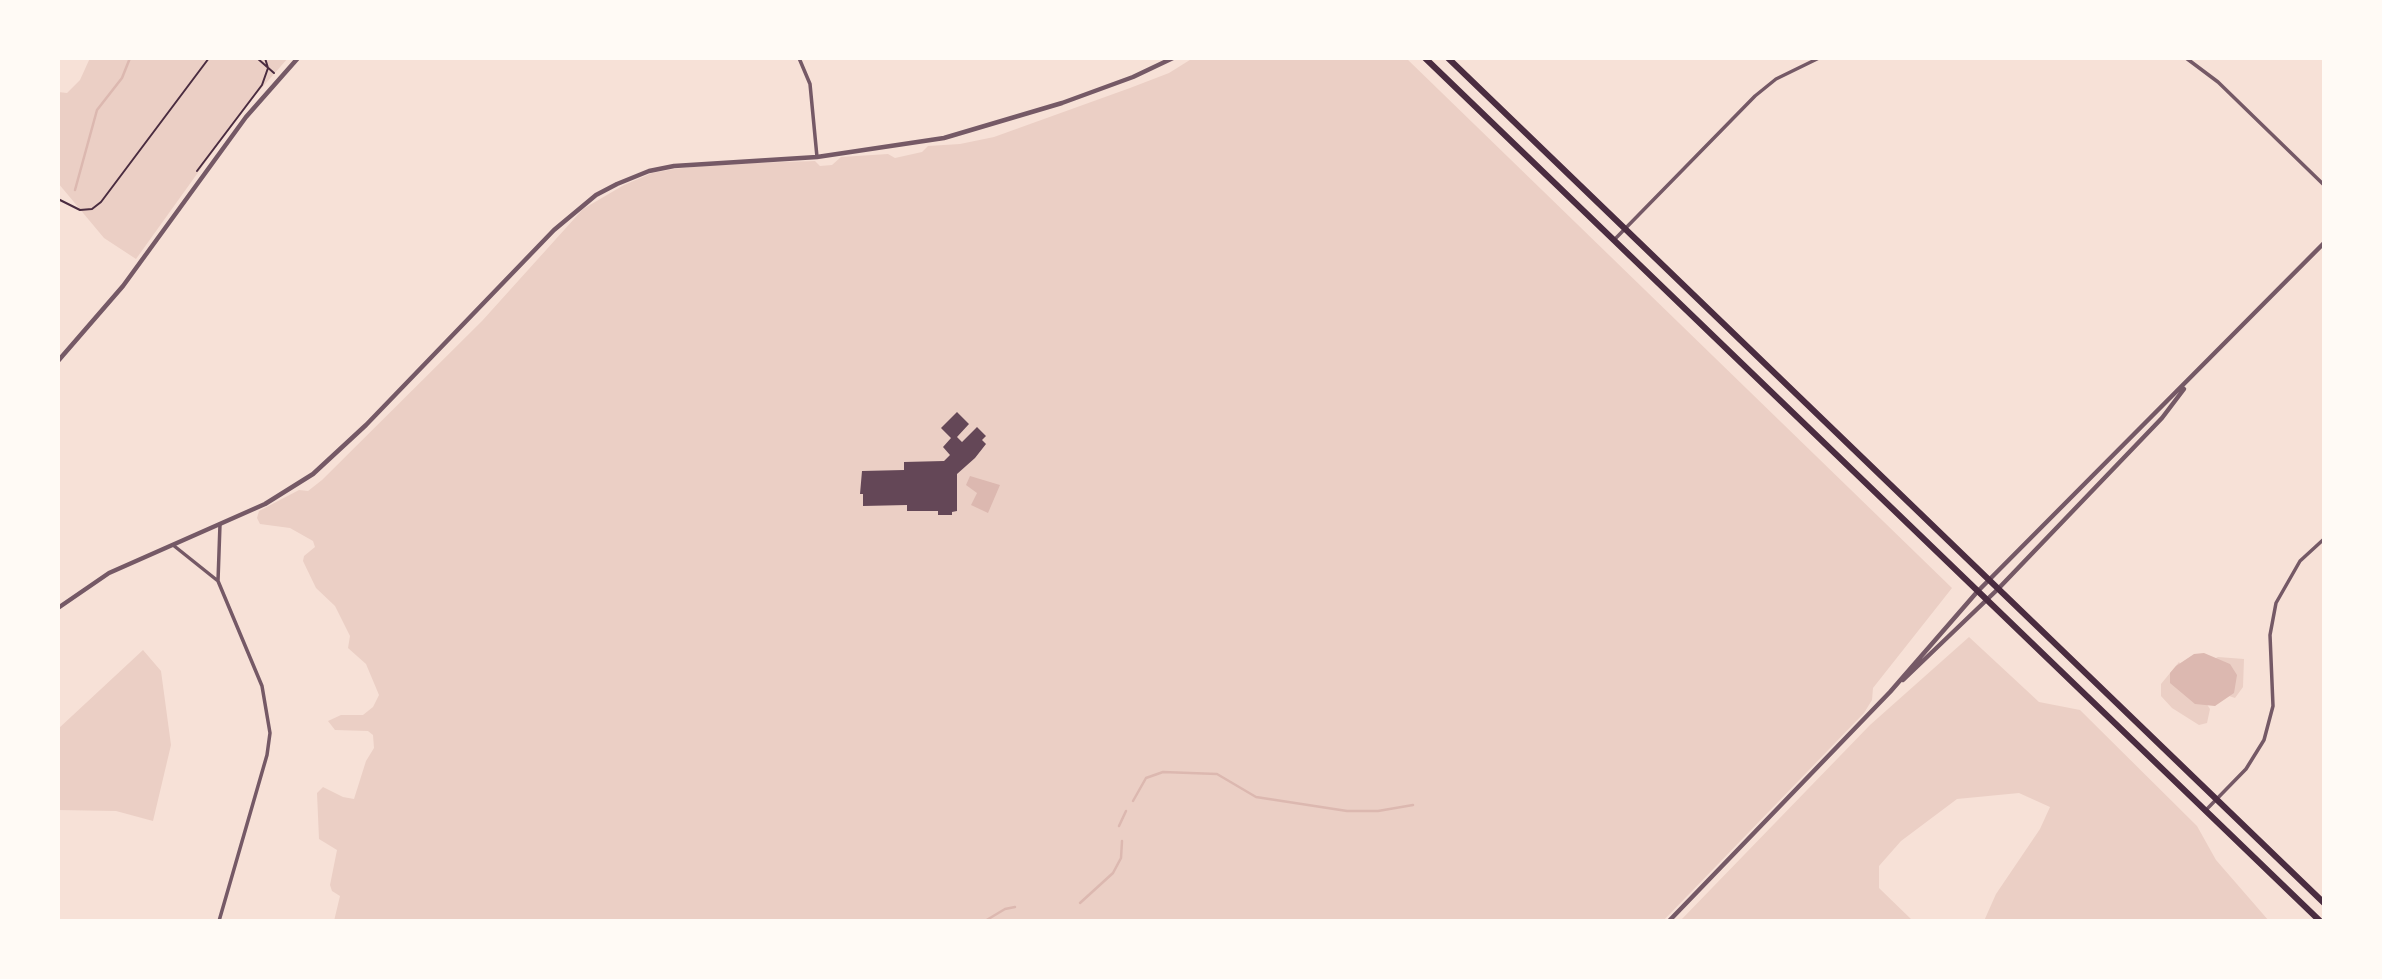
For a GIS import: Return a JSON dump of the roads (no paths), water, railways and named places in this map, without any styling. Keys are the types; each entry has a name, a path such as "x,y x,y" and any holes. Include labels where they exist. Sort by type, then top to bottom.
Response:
{"main road":[{"path":"1425,58 1986,602 2320,921"},
{"path":"1448,58 2324,903"}],"street":[{"path":"58,361 123,286 239,126 298,58"},
{"path":"799,58 810,84 817,157"},
{"path":"58,607 93,582 281,496 326,463 554,230 596,195 659,168 699,163 817,157 907,146 964,133 1062,103 1133,77 1173,58"},
{"path":"1614,241 1755,96 1776,79 1819,58"},
{"path":"2186,58 2218,82 2324,185"},
{"path":"1890,692 1977,592 2189,382 2324,243"},
{"path":"1669,921 1890,692 1986,602 2162,418 2189,382"},
{"path":"219,921 267,755 270,723 262,686 218,580 220,524"},
{"path":"2205,811 2255,759 2264,740 2273,706 2270,635 2276,603 2300,561 2324,539"},
{"path":"173,545 218,580"}],"waterway":[{"path":"75,190 97,110 122,78 130,58"},
{"path":"1133,801 1146,778 1163,772 1217,774 1256,797 1347,811 1378,811 1413,805"},
{"path":"1119,826 1126,811"},
{"path":"1080,903 1113,873 1121,858 1122,841"},
{"path":"985,921 1005,909 1015,907"}]}
